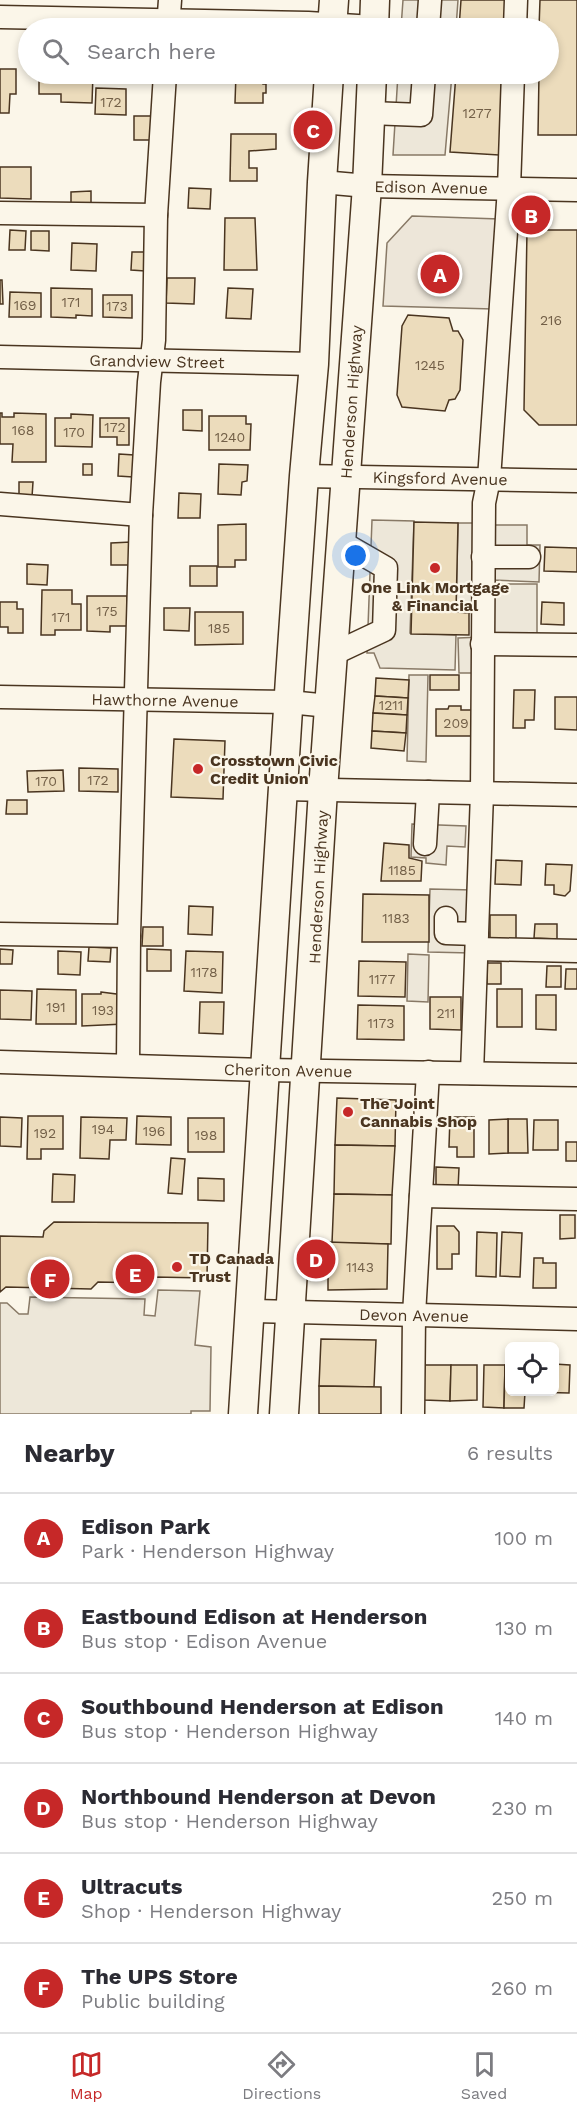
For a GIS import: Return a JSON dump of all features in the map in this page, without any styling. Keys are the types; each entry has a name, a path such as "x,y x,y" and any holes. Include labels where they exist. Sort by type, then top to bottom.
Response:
{"main road":[{"path":"243,1414 304,476 314,364 328,84"},
{"name":"Henderson Highway","path":"284,1414 323,790 371,84"}],"street":[{"path":"429,18 430,0"},
{"path":"515,18 516,0"},
{"path":"0,17 374,18"},
{"path":"128,1065 129,936 141,515 152,361 156,215 164,84"},
{"path":"370,112 421,115 423,84"},
{"path":"472,1073 482,793 484,503 489,478 509,189 513,84"},
{"name":"Edison Avenue","path":"322,182 366,186 577,190"},
{"path":"0,213 156,215"},
{"name":"Grandview Street","path":"0,357 314,364"},
{"name":"Kingsford Avenue","path":"304,476 577,481"},
{"path":"0,504 141,515"},
{"path":"333,654 384,630 386,568 341,542"},
{"path":"483,557 529,557"},
{"path":"482,644 577,645"},
{"name":"Hawthorne Avenue","path":"0,697 289,702 329,706"},
{"path":"283,789 577,795"},
{"path":"425,844 428,792"},
{"path":"446,918 446,933 477,941 577,951"},
{"path":"0,934 129,936"},
{"name":"Cheriton Avenue","path":"0,1062 307,1071 577,1075"},
{"path":"413,1414 414,1316 428,1072"},
{"path":"421,1196 577,1199"},
{"name":"Devon Avenue","path":"250,1311 577,1319"}],"shaded area":[{"path":"403,0 458,0 457,18 402,18"},
{"path":"397,84 451,84 445,155 393,155"},
{"path":"412,216 499,219 493,309 383,306 387,243"},
{"path":"372,520 414,521 410,633 456,635 455,670 380,668 374,653 367,653"},
{"path":"458,523 484,523 482,613 456,612"},
{"path":"495,525 527,525 527,545 540,545 539,582 493,580"},
{"path":"493,584 537,584 537,636 492,635"},
{"path":"482,637 482,673 459,673 458,638"},
{"path":"409,675 428,675 426,762 407,761"},
{"path":"412,824 466,826 465,847 447,846 446,865 426,863 426,858 411,857"},
{"path":"430,889 473,890 471,953 428,952"},
{"path":"408,954 429,955 428,1002 407,1001"},
{"path":"158,1290 200,1291 195,1345 211,1347 210,1411 191,1411 191,1414 0,1414 0,1303 7,1303 19,1314 28,1314 30,1297 145,1299 144,1315 155,1316"}],"building":[{"path":"461,0 510,0 509,18 460,18"},
{"path":"540,0 577,0 577,135 538,135 539,84 559,84 559,18 539,18"},
{"path":"0,69 16,69 16,94 10,94 9,113 0,113"},
{"path":"39,84 93,84 92,103 61,102 61,94 39,94"},
{"path":"236,84 266,84 263,103 235,103"},
{"path":"455,84 504,84 499,155 450,152"},
{"path":"96,88 126,89 126,115 95,114"},
{"path":"134,116 155,116 154,140 134,140"},
{"path":"231,134 276,134 276,149 249,151 249,168 257,168 257,181 230,181"},
{"path":"0,167 31,167 31,199 0,198"},
{"path":"189,188 211,189 210,209 188,208"},
{"path":"91,191 91,203 71,203 71,192"},
{"path":"225,218 255,218 257,270 224,270"},
{"path":"10,230 26,231 25,250 9,250"},
{"path":"527,230 577,230 577,425 539,425 524,410"},
{"path":"31,231 49,231 49,251 31,250"},
{"path":"72,243 97,244 96,271 71,270"},
{"path":"132,252 145,252 145,271 131,270"},
{"path":"167,278 195,278 194,304 166,303"},
{"path":"0,280 2,280 3,304 0,304"},
{"path":"51,288 92,289 92,316 51,317"},
{"path":"228,288 253,289 251,319 226,318"},
{"path":"10,292 41,293 41,317 9,317"},
{"path":"103,295 132,295 132,318 103,317"},
{"path":"408,315 449,318 453,331 458,331 463,340 460,390 455,399 449,400 445,411 402,407 397,395 402,326"},
{"path":"183,410 202,410 202,431 183,430"},
{"path":"0,413 2,417 14,417 14,413 46,414 46,462 12,462 13,444 0,444"},
{"path":"71,414 93,415 92,447 55,446 55,418 71,418"},
{"path":"209,416 246,416 246,424 251,424 250,450 209,450"},
{"path":"100,418 129,418 129,445 117,445 117,437 100,437"},
{"path":"119,454 134,455 133,477 118,476"},
{"path":"83,464 92,464 92,475 83,475"},
{"path":"219,464 248,465 247,481 242,482 241,495 218,494"},
{"path":"19,482 33,482 32,497 19,497"},
{"path":"179,493 201,494 200,518 178,518"},
{"name":"One Link Mortgage & Financial","path":"414,522 458,523 456,612 469,613 469,635 411,634"},
{"path":"246,524 246,560 235,560 235,567 218,567 218,525"},
{"path":"131,542 131,565 111,565 111,543"},
{"path":"545,547 577,548 577,572 544,571"},
{"path":"27,564 48,565 47,585 27,584"},
{"path":"190,566 217,566 217,586 190,586"},
{"path":"42,590 72,590 72,604 81,604 81,630 55,630 55,635 41,635"},
{"path":"87,596 127,596 127,626 110,626 110,632 87,631"},
{"path":"0,602 17,602 17,609 23,609 23,633 8,633 8,627 0,627"},
{"path":"542,602 564,603 564,625 541,624"},
{"path":"164,608 190,608 189,631 164,630"},
{"path":"195,612 243,612 243,644 195,645"},
{"path":"430,675 459,675 459,690 430,690"},
{"path":"376,678 409,680 408,698 375,696"},
{"path":"514,690 535,690 534,720 525,720 525,728 513,728"},
{"path":"375,696 408,698 407,715 373,713"},
{"path":"555,697 577,697 577,730 555,729"},
{"path":"449,706 461,706 461,710 476,710 475,736 436,736 436,709 448,709"},
{"path":"373,713 407,715 406,733 372,731"},
{"path":"372,731 406,733 404,751 371,748"},
{"name":"Crosstown Civic Credit Union","path":"174,739 225,741 223,799 171,797"},
{"path":"79,768 118,769 118,792 79,791"},
{"path":"63,770 64,791 28,792 27,771"},
{"path":"7,800 27,800 27,814 6,814"},
{"path":"384,843 409,845 409,858 422,861 421,881 381,881"},
{"path":"496,860 522,861 521,885 495,884"},
{"path":"546,864 572,865 570,891 565,896 554,894 554,885 545,885"},
{"path":"363,894 429,895 429,942 362,942"},
{"path":"189,906 213,907 212,935 188,934"},
{"path":"490,915 516,915 516,939 490,938"},
{"path":"535,924 557,924 557,939 534,938"},
{"path":"143,927 163,927 163,946 142,946"},
{"path":"89,947 111,948 110,962 88,961"},
{"path":"0,949 13,950 12,964 0,964"},
{"path":"147,949 171,950 171,971 147,971"},
{"path":"58,951 81,952 80,975 58,974"},
{"path":"186,951 223,952 222,993 184,991"},
{"path":"359,961 406,962 405,997 358,996"},
{"path":"487,963 501,963 501,984 487,984"},
{"path":"547,966 561,966 561,987 546,987"},
{"path":"566,969 577,969 577,989 565,989"},
{"path":"37,989 76,990 76,1024 36,1024"},
{"path":"497,989 522,989 522,1027 497,1027"},
{"path":"0,990 32,991 31,1020 0,1019"},
{"path":"101,992 124,995 124,1024 82,1026 82,994 101,994"},
{"path":"536,995 556,995 556,1030 536,1029"},
{"path":"430,997 461,997 461,1030 430,1029"},
{"path":"200,1002 224,1002 223,1034 199,1033"},
{"path":"358,1005 404,1006 404,1040 357,1039"},
{"path":"337,1098 396,1100 395,1146 335,1145"},
{"path":"28,1116 63,1116 63,1149 41,1149 41,1159 27,1159"},
{"path":"137,1116 171,1117 171,1145 136,1144"},
{"path":"0,1117 22,1118 21,1147 0,1146"},
{"path":"81,1117 127,1118 126,1140 110,1140 109,1159 80,1158"},
{"path":"450,1117 474,1117 474,1157 457,1157 457,1147 449,1147"},
{"path":"188,1118 224,1118 224,1152 188,1152"},
{"path":"508,1119 527,1119 528,1153 508,1153"},
{"path":"508,1119 508,1153 489,1154 489,1120"},
{"path":"534,1120 558,1120 558,1150 533,1150"},
{"path":"566,1142 577,1142 577,1161 566,1161"},
{"path":"335,1145 395,1146 392,1195 334,1194"},
{"path":"171,1158 185,1159 182,1194 168,1193"},
{"path":"436,1167 459,1168 458,1189 436,1189"},
{"path":"53,1174 75,1175 74,1202 52,1202"},
{"path":"198,1178 224,1179 224,1201 198,1200"},
{"path":"334,1194 392,1195 391,1244 332,1243"},
{"path":"560,1215 575,1215 575,1238 560,1239"},
{"path":"54,1222 208,1223 207,1278 153,1277 146,1283 98,1282 91,1289 6,1287 0,1292 0,1236 43,1237 44,1231"},
{"path":"437,1226 454,1226 459,1232 459,1254 452,1254 452,1269 437,1269"},
{"path":"477,1232 497,1233 496,1277 476,1276"},
{"path":"502,1232 522,1233 520,1277 500,1276"},
{"path":"328,1242 388,1244 387,1289 328,1290"},
{"path":"534,1258 543,1258 543,1263 556,1263 556,1288 533,1288"},
{"path":"321,1339 376,1340 374,1387 319,1386"},
{"path":"559,1364 570,1365 569,1393 559,1393"},
{"path":"424,1365 451,1365 450,1401 424,1400"},
{"path":"451,1365 477,1365 477,1400 450,1401"},
{"path":"484,1365 505,1365 504,1408 483,1407"},
{"path":"505,1365 505,1396 525,1396 524,1408 504,1408"},
{"path":"319,1386 381,1387 381,1414 319,1414"}],"place":[{"name":"Southbound Henderson at Edison","path":"313,130"},
{"name":"Eastbound Edison at Henderson","path":"531,215"},
{"name":"Edison Park","path":"440,274"},
{"name":"One Link Mortgage & Financial","path":"435,568"},
{"name":"Crosstown Civic Credit Union","path":"198,769"},
{"name":"The Joint Cannabis Shop","path":"348,1112"},
{"name":"Northbound Henderson at Devon","path":"316,1259"},
{"name":"TD Canada Trust","path":"177,1267"},
{"name":"Ultracuts","path":"135,1274"},
{"name":"The UPS Store","path":"50,1279"}]}
